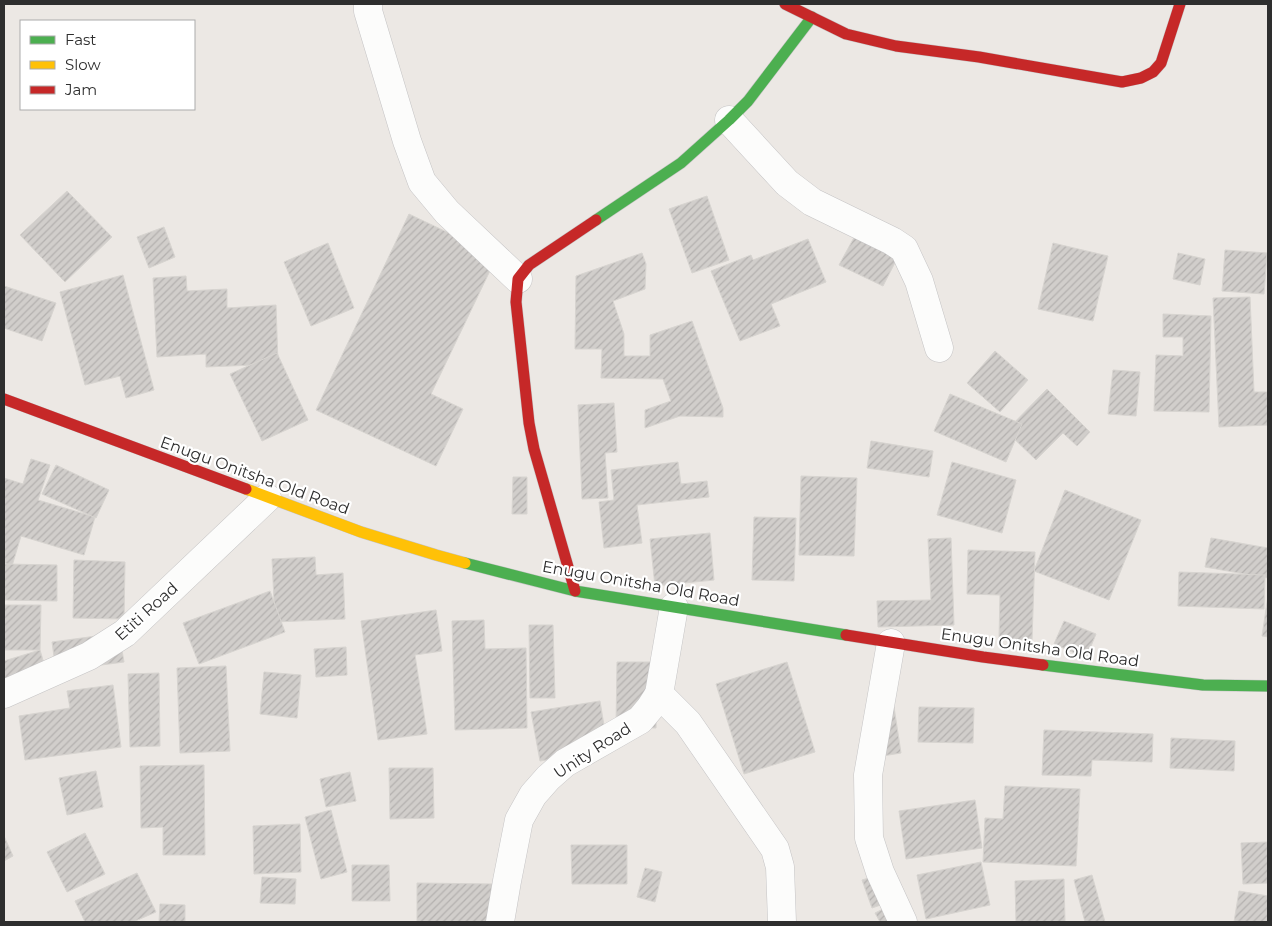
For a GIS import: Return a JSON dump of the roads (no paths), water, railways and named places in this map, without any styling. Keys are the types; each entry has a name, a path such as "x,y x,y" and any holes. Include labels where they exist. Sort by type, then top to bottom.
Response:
{"main road":[{"path":"786,4 846,34 896,46 979,57 1122,82 1141,78 1153,72 1161,63 1180,4"},
{"path":"575,591 532,440 516,302 518,279 529,265 681,163 748,101 812,17"},
{"name":"Enugu Onitsha Old Road","path":"4,399 361,532 436,555 575,591 983,657 1203,685 1268,686"}],"street":[{"path":"368,4 368,11 407,142 422,182 447,212 518,279"},
{"path":"729,120 787,184 812,202 904,249 919,280 939,348"},
{"name":"Etiti Road","path":"4,694 89,656 125,633 267,498"},
{"name":"Unity Road","path":"500,922 519,820 533,795 548,778 565,764 640,720 650,708 659,694 674,607"},
{"path":"891,643 868,775 869,838 880,872 903,922"},
{"path":"659,694 688,723 775,849 780,867 782,922"}]}
